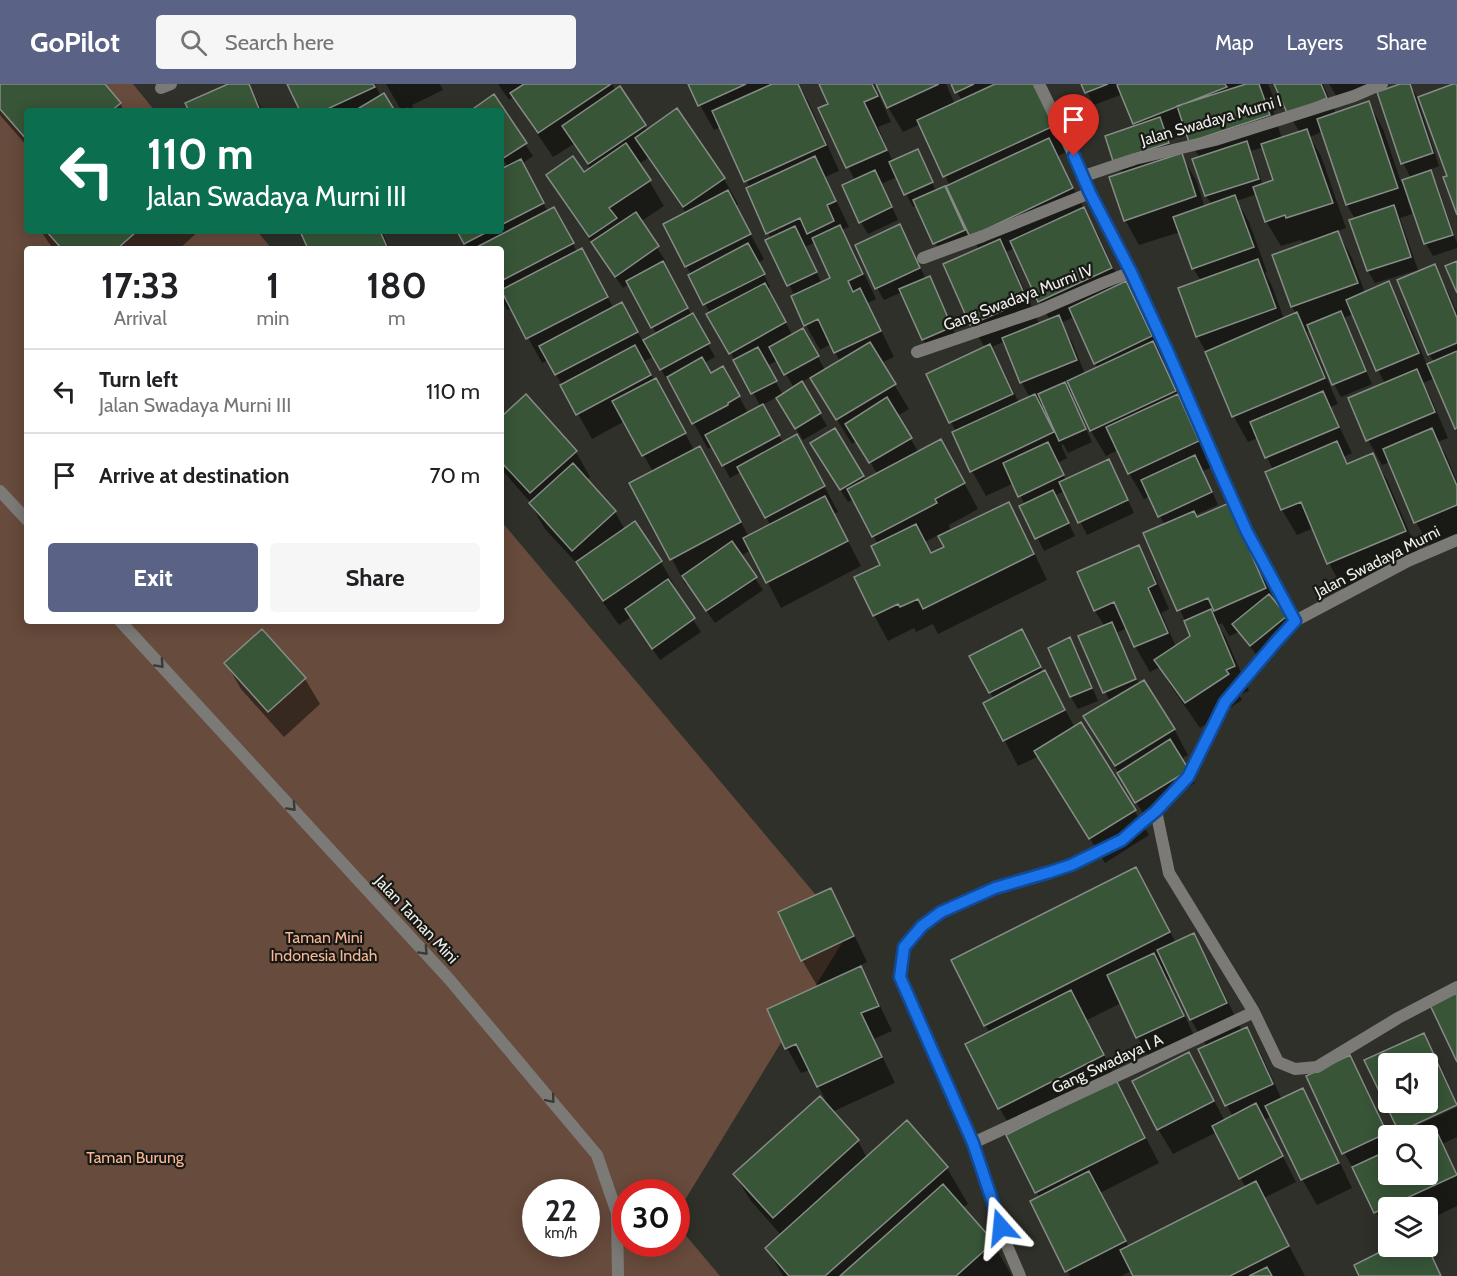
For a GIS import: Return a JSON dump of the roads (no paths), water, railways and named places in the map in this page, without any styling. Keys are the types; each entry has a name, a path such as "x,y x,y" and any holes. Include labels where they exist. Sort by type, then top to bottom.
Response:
{"street":[{"path":"1039,84 1090,193 1131,272 1247,532 1295,621"},
{"name":"Jalan Swadaya Murni I","path":"1084,176 1135,159 1215,140 1354,96 1382,84"},
{"path":"923,258 1090,193"},
{"name":"Gang Swadaya Murni IV","path":"917,352 1038,311 1131,272"},
{"path":"0,491 24,517"},
{"name":"Jalan Swadaya Murni","path":"1020,1276 1008,1248 973,1143 900,977 904,947 922,926 941,912 995,888 1071,865 1122,840 1156,811 1188,777 1225,702 1295,621 1408,561 1457,540"},
{"name":"Jalan Taman Mini","path":"123,624 449,979 597,1155 617,1213 618,1276"},
{"path":"1156,811 1169,873 1254,1012 1278,1062 1295,1069 1317,1067 1398,1018 1457,987"},
{"name":"Gang Swadaya I A","path":"973,1143 1254,1012"}],"park label":[{"name":"Taman Mini Indonesia Indah","path":"324,946"},
{"name":"Taman Burung","path":"135,1157"}]}
